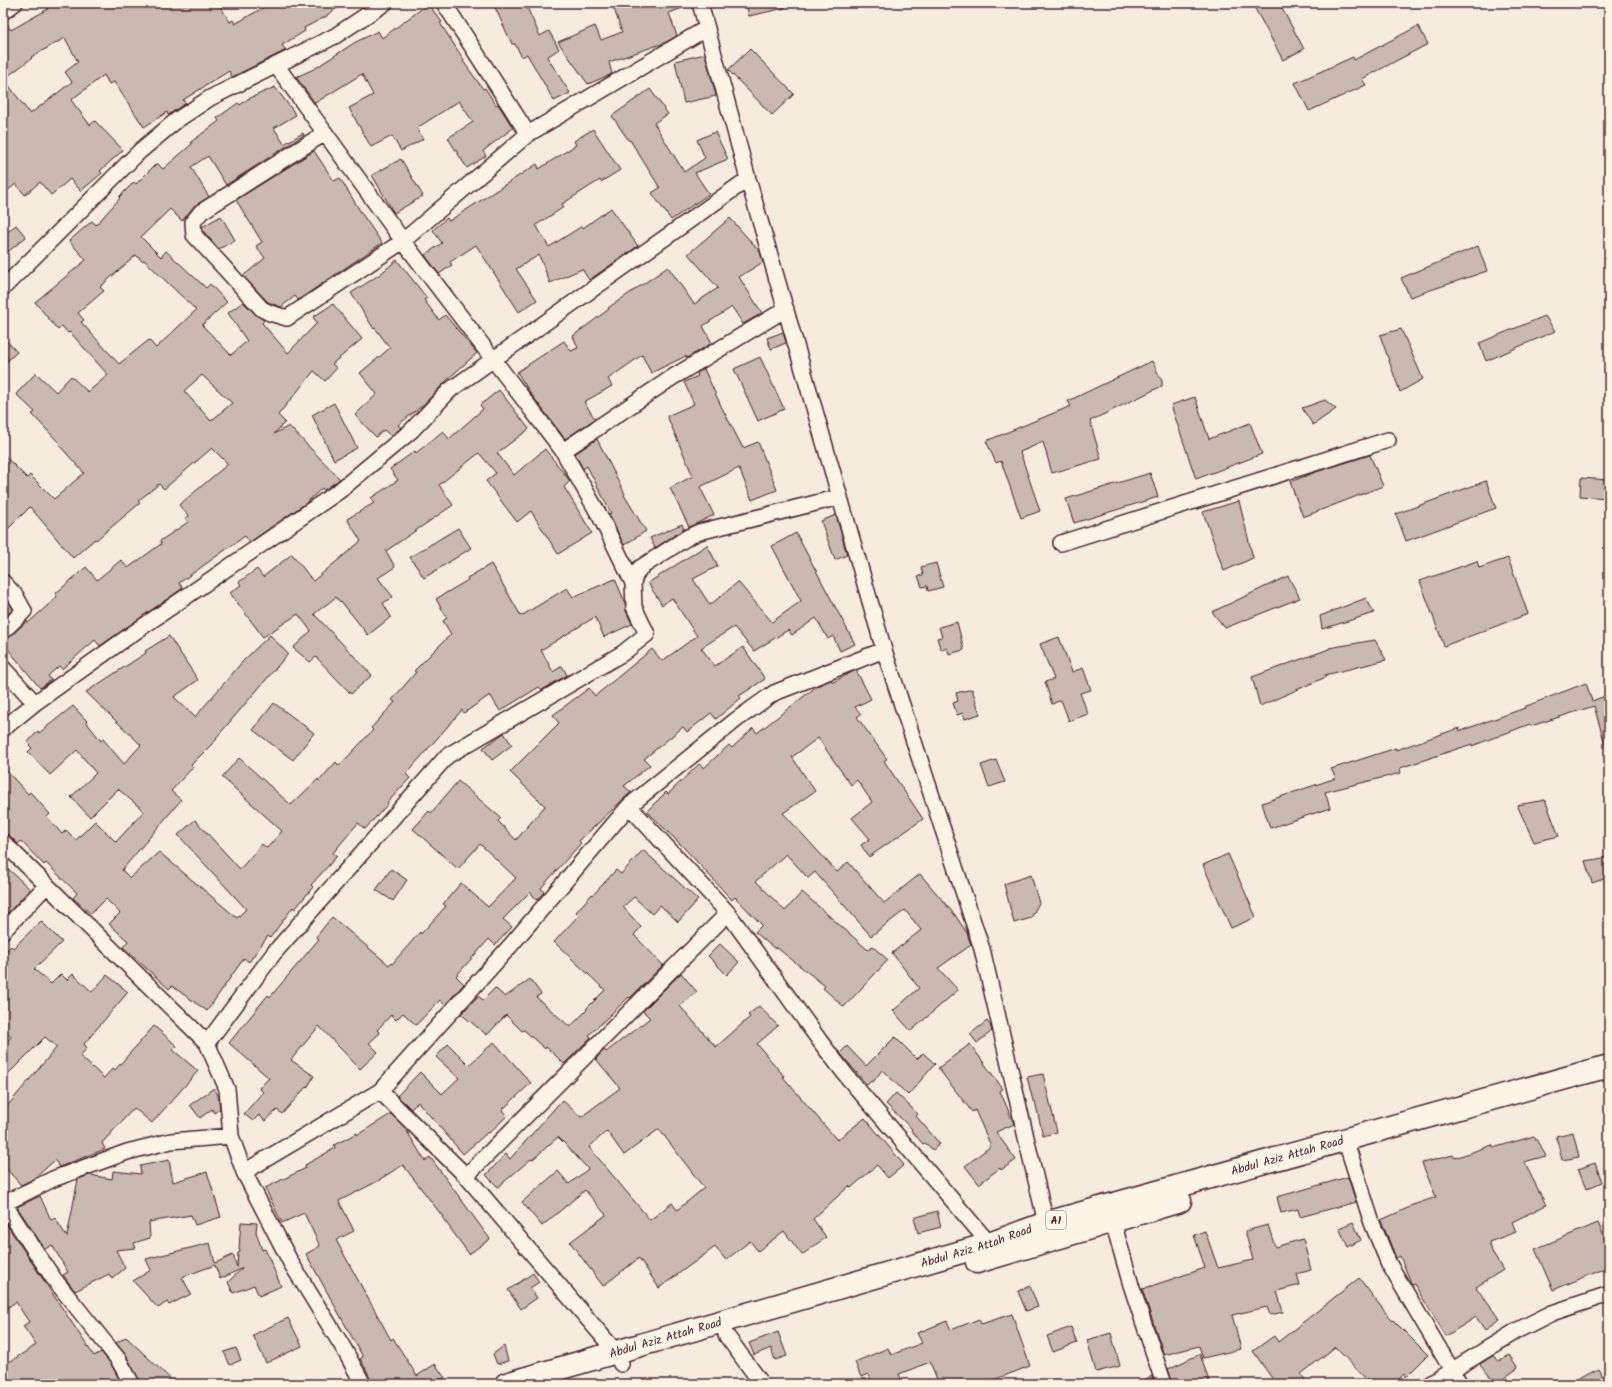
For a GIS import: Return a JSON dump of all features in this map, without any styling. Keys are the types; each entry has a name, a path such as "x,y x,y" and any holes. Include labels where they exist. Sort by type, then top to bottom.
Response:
{"highway":[{"name":"Abdul Aziz Attah Road","path":"506,1384 726,1335 994,1250 1046,1223 1609,1066"},
{"name":"Abdul Aziz Attah Road","path":"551,1384 618,1358 994,1250 1113,1222 1348,1148 1524,1097 1609,1075"}],"street":[{"path":"3,12 14,3"},
{"path":"3,288 140,151 177,120 210,98 335,36 385,3"},
{"path":"444,3 528,134"},
{"path":"700,3 748,179 884,650 982,949 1046,1223"},
{"path":"325,133 201,212 193,222 194,235 262,309 286,318 403,241 528,134 707,28"},
{"path":"207,1043 274,953 447,756 623,653 647,634 634,607 633,583 601,518 563,451 403,241 276,65"},
{"path":"3,729 35,703 138,629 339,491 411,431 450,390 748,179"},
{"path":"563,451 673,377 786,309"},
{"path":"1061,543 1388,440"},
{"path":"633,583 640,568 688,537 699,532 840,497"},
{"path":"3,582 15,594 24,611 3,631"},
{"path":"244,1172 380,1091 511,945 629,806 736,720 774,693 884,650"},
{"path":"3,668 35,703"},
{"path":"629,806 728,913 822,1044 994,1250"},
{"path":"3,842 207,1043 227,1089 231,1136 244,1172 290,1263 344,1349 363,1384"},
{"path":"3,931 46,885"},
{"path":"466,1176 728,913"},
{"path":"380,1091 466,1176 618,1358"},
{"path":"132,1384 118,1358 54,1279 3,1204 53,1179 127,1152 171,1141 231,1136"},
{"path":"1348,1148 1372,1223 1389,1264 1460,1384"},
{"path":"1113,1222 1131,1285 1164,1384"},
{"path":"1430,1384 1518,1330 1552,1313 1609,1294"},
{"path":"726,1335 762,1384"}],"building":[{"path":"45,3 218,3 230,22 233,20 235,24 264,7 261,3 345,3 327,16 304,28 305,31 282,45 286,50 232,77 229,71 183,100 186,103 168,115 167,112 144,127 114,82 109,84 104,75 71,100 90,125 95,121 123,150 100,171 102,173 81,191 70,179 51,195 40,182 25,195 16,184 3,194 3,21 5,21 11,30 48,9","holes":["65,38 78,62 65,72 72,82 30,114 4,79 32,58 31,57"]},
{"path":"493,3 525,3 540,36 549,31 559,49 547,57 570,93 554,101 527,54 522,57 515,44 512,44"},
{"path":"612,3 691,3 691,5 669,13 677,36 664,43 609,62 612,74 588,84 558,42 595,26 601,40 622,32"},
{"path":"746,3 784,3 785,8 749,16"},
{"path":"1252,3 1279,3 1304,49 1283,60"},
{"path":"428,4 442,22 440,23 464,60 463,61 483,89 485,88 496,105 498,104 513,128 483,151 486,156 467,168 448,138 473,122 459,101 417,128 423,139 401,151 392,136 371,147 349,108 373,95 362,74 315,103 296,77 314,69 354,43 378,31 382,38"},
{"path":"1418,26 1428,44 1362,79 1366,85 1309,111 1295,83 1353,57 1354,60"},
{"path":"750,49 794,94 772,115 728,70"},
{"path":"705,54 716,96 684,103 675,61"},
{"path":"275,87 296,115 274,128 284,144 303,133 304,135 226,185 208,156 191,167 209,197 194,206 182,221 170,209 141,237 161,257 166,251 206,288 210,284 227,302 202,325 231,355 247,341 228,313 243,302 256,315 264,320 262,323 288,353 317,323 313,317 333,304 362,339 332,364 337,368 325,381 314,371 278,415 285,422 274,434 289,426 340,479 324,490 322,488 306,503 250,542 245,536 179,583 183,588 100,646 95,640 62,669 59,666 48,676 51,680 40,688 3,643 3,640 9,638 27,621 28,623 57,597 55,594 86,567 97,580 121,560 128,568 161,544 160,541 188,522 185,518 189,516 179,505 228,464 212,448 164,489 159,484 138,501 140,503 73,558 30,507 3,534 3,454 27,478 30,475 54,499 84,473 32,414 35,412 16,394 36,373 56,392 71,376 88,392 108,375 70,332 68,333 62,326 58,330 35,302 86,260 69,241 92,221 96,225 120,198 119,197 134,182 136,184 157,163 163,169 192,144 191,142 219,121 217,118 238,103 240,105 248,99","holes":["136,255 142,261 144,260 196,310 156,348 149,340 119,364 81,322 84,320 78,313 104,291 100,287","202,375 232,403 211,421 184,391"]},
{"path":"650,89 668,114 654,123 684,172 705,158 697,140 715,132 728,159 695,173 709,194 671,220 652,193 660,188 630,140 629,141 612,116"},
{"path":"593,129 620,170 601,182 600,180 562,204 564,207 536,225 549,247 582,226 583,228 611,208 638,246 589,280 582,269 550,283 539,255 516,269 537,300 519,312 476,245 450,262 452,265 439,274 425,255 442,243 433,230 447,218 449,221 537,164 539,169 576,145 574,141"},
{"path":"314,151 334,181 340,178 382,243 298,300 295,296 281,307 268,302 243,276 265,258 256,246 262,242 236,200"},
{"path":"401,159 423,196 394,213 372,175"},
{"path":"221,216 235,240 219,249 203,231 202,227"},
{"path":"730,218 760,252 763,262 739,277 762,313 743,324 732,307 703,326 712,343 687,358 686,356 651,373 642,355 608,379 612,386 584,402 595,419 565,439 531,394 517,372 564,341 571,351 578,348 573,336 609,309 608,308 668,267 694,304 718,288 688,254"},
{"path":"16,225 26,237 3,256 3,236"},
{"path":"1478,246 1487,271 1410,297 1401,278"},
{"path":"397,260 427,298 424,300 439,320 445,315 477,353 447,380 423,405 398,425 401,428 391,436 384,430 376,437 355,415 377,394 360,373 390,348 375,328 374,329 351,293 379,275"},
{"path":"1545,316 1555,331 1486,361 1479,343"},
{"path":"1401,329 1423,379 1400,392 1380,335"},
{"path":"783,332 786,343 771,349 767,338"},
{"path":"3,337 17,352 3,365"},
{"path":"760,357 784,409 758,421 734,369"},
{"path":"1152,361 1162,381 1162,386 1090,421 1101,459 1052,473 1043,442 1020,452 1040,511 1021,518 1001,461 996,463 986,441 1071,406 1068,401"},
{"path":"704,369 743,448 758,442 777,490 752,500 739,468 700,487 714,515 689,527 670,488 693,476 667,416 694,404 684,382 698,376 697,373"},
{"path":"499,390 529,429 497,453 514,475 545,449 570,481 564,487 592,533 558,554 531,511 517,522 486,481 496,473 479,453 439,485 453,505 386,551 395,567 378,578 393,597 383,603 391,617 368,635 341,601 340,602 336,597 314,614 372,675 351,694 316,657 310,662 293,648 311,631 298,614 263,637 230,593 241,585 239,582 257,569 263,577 292,554 313,581 361,541 347,519 374,503 371,498 398,480 390,469 415,451 416,453 443,431 449,439 483,409 480,405"},
{"path":"1195,397 1209,439 1250,423 1262,454 1196,479 1171,405"},
{"path":"1325,400 1336,409 1313,425 1302,408"},
{"path":"334,403 357,448 334,460 312,415"},
{"path":"597,439 625,494 624,495 646,531 624,545 609,514 611,513 587,466 583,469 575,454"},
{"path":"1370,455 1383,486 1303,517 1290,482"},
{"path":"1150,473 1158,497 1074,523 1066,499"},
{"path":"1581,478 1609,480 1609,498 1580,496"},
{"path":"1486,481 1496,508 1406,541 1396,514"},
{"path":"1239,501 1253,558 1224,571 1203,512"},
{"path":"836,515 847,555 835,560 821,521"},
{"path":"682,524 684,529 655,548 650,538"},
{"path":"458,528 471,548 424,578 410,557"},
{"path":"796,533 855,644 840,651 833,636 828,639 816,618 792,635 788,630 754,651 734,627 701,648 715,666 743,647 765,679 739,696 741,698 716,719 711,713 687,732 683,727 644,759 650,765 624,786 631,792 579,841 581,843 541,888 544,892 537,900 530,892 503,919 512,927 495,945 489,939 456,976 464,984 445,1005 440,1000 416,1025 403,1013 396,1020 391,1015 377,1030 380,1033 369,1043 378,1052 360,1069 319,1026 291,1060 314,1076 307,1088 306,1087 282,1114 277,1110 265,1121 259,1115 253,1121 244,1114 263,1092 259,1088 269,1078 229,1043 268,995 270,997 319,939 316,937 332,917 389,965 391,963 392,964 420,932 421,934 446,906 443,904 461,883 488,907 516,878 480,844 458,869 413,829 429,811 431,813 458,781 501,818 498,821 516,840 545,806 510,772 559,723 553,715 589,688 595,696 652,649 662,661 697,636 672,598 662,605 648,583 707,545 718,566 693,579 710,605 738,582 772,622 801,601 772,546"},
{"path":"1508,558 1528,614 1444,646 1420,581 1477,561 1479,568"},
{"path":"936,563 943,587 928,591 927,586 922,587 918,576 923,575 921,567"},
{"path":"491,564 521,616 567,588 573,597 615,579 625,602 626,611 632,624 604,637 595,617 541,650 553,672 562,666 567,675 542,690 539,687 500,711 490,695 464,713 462,710 406,774 410,778 365,829 358,823 333,853 337,856 311,885 313,887 295,909 293,907 270,938 268,936 249,962 244,958 207,1011 172,986 169,989 123,947 128,941 109,924 120,913 106,899 91,914 73,898 77,893 46,863 44,865 21,841 18,844 9,835 3,833 3,767 28,794 30,792 50,814 47,817 62,834 66,830 76,840 95,821 116,842 144,811 118,789 90,817 71,797 96,773 77,750 50,775 28,752 32,748 27,743 38,731 39,733 73,706 87,721 86,722 101,741 103,739 124,764 141,745 86,692 146,653 145,651 169,636 198,680 174,697 195,717 244,660 270,635 288,654 216,738 217,739 191,765 193,767 171,791 181,800 122,870 130,878 159,852 237,918 246,909 178,835 195,820 240,869 262,844 267,848 282,831 222,777 239,758 291,805 318,779 319,781 336,762 339,766 373,730 371,728 395,702 392,700 416,672 414,671 451,634 443,621 447,618 436,599"},
{"path":"1288,576 1300,598 1225,628 1212,612"},
{"path":"3,595 13,609 3,619"},
{"path":"1366,598 1374,613 1322,629 1320,616"},
{"path":"957,622 964,650 949,654 947,648 941,650 937,638 942,637 939,627"},
{"path":"1059,637 1072,672 1083,668 1091,690 1080,693 1088,714 1069,721 1061,700 1052,704 1045,682 1054,679 1040,644"},
{"path":"1375,640 1386,660 1325,675 1326,677 1260,706 1252,677 1329,648"},
{"path":"856,670 871,699 855,707 861,714 857,717 887,759 884,761 923,819 869,857 861,845 870,839 852,818 872,802 857,780 851,785 818,738 792,757 815,791 783,813 837,872 848,862 884,903 920,874 955,915 967,933 971,945 938,968 958,990 911,1031 893,1011 919,988 892,953 921,930 905,910 871,936 815,872 808,878 786,854 756,881 785,911 802,892 868,950 872,946 888,960 844,1007 823,988 825,986 776,947 775,949 755,932 762,925 735,897 732,900 687,851 647,811 666,792 668,794 699,764 704,768 729,745 732,748 753,728 757,733 817,686 831,680 833,682"},
{"path":"1586,683 1592,701 1605,696 1609,703 1609,747 1606,748 1594,706 1531,726 1530,724 1472,746 1472,744 1400,768 1401,773 1325,792 1330,808 1270,828 1262,803 1336,778 1331,769 1396,748 1396,750 1459,728 1460,731 1525,708 1524,707"},
{"path":"972,689 980,714 965,719 963,713 957,715 953,703 958,701 956,693"},
{"path":"274,703 314,733 293,760 253,730"},
{"path":"504,733 512,745 492,760 483,748"},
{"path":"996,760 1005,782 989,787 981,765"},
{"path":"1545,800 1559,836 1534,842 1517,805"},
{"path":"643,850 698,900 678,922 660,905 652,914 634,897 623,907 641,927 634,935 663,965 630,998 629,997 589,1035 591,1037 564,1064 546,1047 545,1049 524,1030 522,1031 506,1015 487,1035 461,1014 478,996 483,1000 495,988 505,997 530,979 541,994 536,997 570,1027 605,990 554,942 579,915 576,912 592,894 593,895 616,870 621,874"},
{"path":"1228,854 1256,917 1231,928 1203,865"},
{"path":"1609,857 1609,877 1592,883 1585,861"},
{"path":"3,864 30,889 8,913 3,908"},
{"path":"391,869 407,880 393,901 376,890"},
{"path":"1031,875 1039,903 1031,918 1014,923 1004,884"},
{"path":"41,921 62,942 34,969 51,984 61,974 67,980 73,974 92,992 107,975 128,992 84,1044 87,1048 80,1056 104,1078 113,1068 115,1070 154,1026 177,1046 173,1050 198,1071 152,1123 134,1108 102,1143 105,1149 59,1167 55,1160 35,1178 21,1185 3,1165 3,1111 57,1047 45,1037 3,1079 3,1045 11,1037 3,1030 3,954 11,946 13,948"},
{"path":"720,944 739,962 727,975 708,956"},
{"path":"681,973 697,992 680,1006 716,1047 750,1017 748,1015 759,1006 778,1026 757,1044 837,1140 865,1118 904,1165 888,1178 877,1165 851,1188 849,1186 813,1219 826,1237 802,1255 784,1231 758,1251 750,1241 726,1260 715,1247 659,1288 639,1258 603,1286 570,1242 606,1215 585,1190 542,1226 522,1202 558,1171 569,1184 588,1169 558,1137 498,1187 486,1175 506,1154 510,1159 562,1100 581,1117 620,1088 596,1059 604,1050 606,1052 650,1018 643,1011","holes":["659,1129 704,1188 677,1210 672,1203 650,1220 589,1147 607,1131 624,1155"]},
{"path":"987,1021 992,1031 977,1043 970,1034"},
{"path":"895,1037 917,1059 923,1053 935,1064 908,1095 882,1070 873,1082 871,1081 867,1085 840,1053 847,1046 866,1066"},
{"path":"494,1042 531,1083 502,1110 507,1116 463,1154 418,1102 411,1109 397,1096 420,1072 442,1094 459,1078 436,1057 448,1044 469,1065"},
{"path":"970,1044 1003,1089 1000,1091 1014,1124 996,1132 1016,1160 1001,1170 1000,1168 979,1184 965,1166 991,1146 975,1110 972,1112 938,1068"},
{"path":"1043,1074 1057,1132 1043,1136 1035,1101 1033,1101 1027,1077"},
{"path":"214,1088 218,1095 220,1109 214,1113 212,1109 200,1118 190,1105"},
{"path":"896,1093 918,1114 916,1116 940,1144 933,1150 925,1143 923,1144 911,1130 912,1129 886,1104"},
{"path":"391,1114 405,1128 425,1161 430,1157 490,1239 469,1254 403,1165 380,1180 339,1201 354,1231 336,1240 391,1340 393,1338 417,1376 435,1364 445,1378 422,1384 372,1384 360,1359 363,1357 306,1254 320,1246 304,1213 282,1223 265,1188 306,1168 305,1165 335,1148 334,1145 357,1133 357,1135"},
{"path":"1573,1132 1579,1157 1562,1160 1556,1136"},
{"path":"1534,1136 1546,1156 1524,1162 1546,1205 1512,1222 1516,1232 1489,1242 1493,1254 1503,1270 1476,1287 1500,1320 1485,1330 1476,1317 1446,1336 1414,1284 1412,1285 1400,1256 1396,1258 1381,1220 1410,1206 1436,1197 1422,1163 1453,1155 1455,1158 1492,1145 1493,1148"},
{"path":"169,1160 173,1182 207,1172 221,1217 195,1225 191,1215 149,1222 150,1238 134,1243 136,1248 116,1250 125,1268 112,1279 109,1274 75,1291 63,1275 68,1272 52,1245 45,1249 17,1207 40,1196 51,1220 55,1218 67,1237 78,1179 90,1175 112,1179 113,1171 141,1174 140,1166"},
{"path":"1595,1163 1602,1182 1586,1189 1578,1169"},
{"path":"1348,1177 1356,1202 1300,1217 1298,1209 1281,1213 1277,1197"},
{"path":"937,1211 941,1227 918,1233 914,1218"},
{"path":"3,1219 94,1356 101,1352 111,1364 119,1379 111,1384 3,1384 3,1366 36,1345 23,1326 29,1322 16,1302 3,1310"},
{"path":"241,1222 257,1223 256,1232 262,1250 265,1249 281,1286 259,1296 254,1285 233,1293 228,1282 243,1268 220,1279 215,1265 182,1277 191,1294 169,1305 167,1302 158,1308 133,1281 151,1270 146,1259 210,1243 215,1263 233,1255 237,1267 238,1253 240,1252"},
{"path":"1353,1222 1361,1240 1348,1247 1339,1228"},
{"path":"1598,1223 1609,1248 1609,1267 1553,1290 1535,1249"},
{"path":"1268,1225 1275,1247 1303,1239 1311,1270 1297,1274 1300,1285 1277,1291 1283,1312 1270,1315 1267,1307 1232,1315 1241,1349 1203,1358 1199,1346 1164,1355 1142,1289 1205,1268 1194,1235 1205,1231 1218,1268 1253,1260 1245,1231"},
{"path":"533,1273 539,1282 530,1288 537,1298 521,1309 508,1290"},
{"path":"1359,1278 1385,1312 1428,1355 1406,1377 1404,1374 1394,1384 1371,1384 1335,1347 1301,1374 1308,1384 1276,1384 1253,1351 1274,1336 1278,1342"},
{"path":"1030,1286 1038,1307 1026,1311 1018,1291"},
{"path":"1012,1314 1030,1366 983,1384 939,1384 930,1362 899,1374 903,1384 873,1384 868,1374 861,1377 855,1362 888,1348 891,1355 922,1343 917,1333 947,1321 951,1330 979,1319 981,1324"},
{"path":"288,1318 302,1346 266,1363 253,1335"},
{"path":"1071,1327 1077,1343 1053,1352 1047,1336"},
{"path":"778,1332 787,1356 775,1360 771,1348 754,1355 749,1343"},
{"path":"1111,1333 1120,1366 1096,1372 1087,1340"},
{"path":"126,1337 176,1384 141,1384 126,1355 116,1343"},
{"path":"504,1346 508,1361 497,1364 493,1354"},
{"path":"236,1348 241,1360 230,1365 224,1352"},
{"path":"1200,1354 1210,1384 1173,1384 1168,1369"},
{"path":"1494,1355 1499,1362 1509,1355 1518,1368 1496,1384 1480,1364"},
{"path":"1598,1368 1607,1384 1568,1384"},
{"path":"1152,1376 1155,1384 1135,1384"}]}
